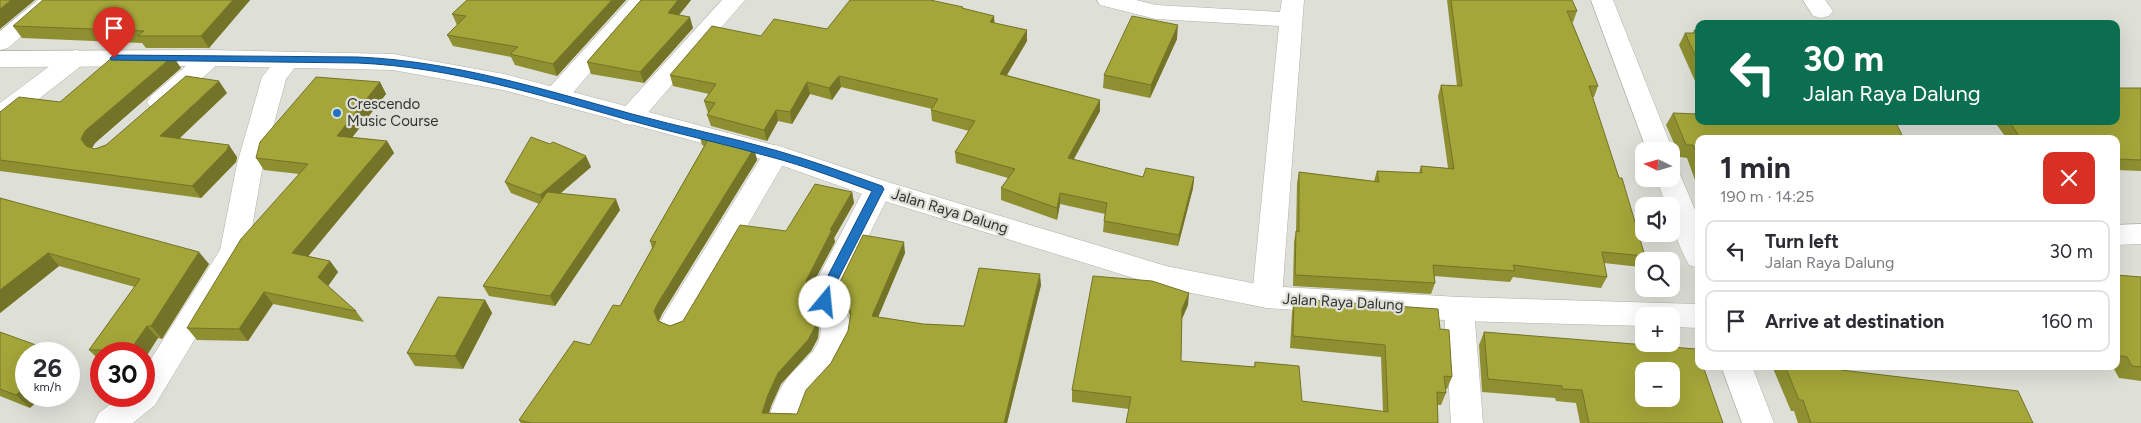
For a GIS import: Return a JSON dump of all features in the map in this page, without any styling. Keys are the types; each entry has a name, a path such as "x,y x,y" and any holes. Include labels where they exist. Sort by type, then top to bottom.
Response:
{"street":[{"path":"0,43 52,0"},
{"path":"556,96 640,0"},
{"path":"630,117 734,0"},
{"path":"1108,0 1156,12 1292,10 1267,297"},
{"path":"1602,0 1657,142"},
{"path":"0,116 76,58"},
{"path":"143,117 210,58"},
{"name":"Jalan Raya Dalung","path":"0,59 210,58 393,62 504,82 630,117 776,154 878,189 1166,277 1267,297 1459,309 1695,316"},
{"path":"155,378 234,251 250,164 274,77 288,61"},
{"path":"675,323 776,154"},
{"path":"1673,188 1695,246"},
{"path":"783,423 793,395 799,386 814,372 830,350 836,326 834,318 825,302 825,293 878,189"},
{"path":"2120,235 2141,234"},
{"path":"1459,309 1467,423"},
{"path":"1738,370 1758,423"},
{"path":"110,423 130,407"}],"building":[{"path":"0,0 11,0 0,9"},
{"path":"43,0 233,0 201,36 138,36 144,31 13,26"},
{"path":"467,0 612,0 553,64 510,54 518,47 447,35 466,16 452,14"},
{"path":"641,0 678,0 668,13 690,17 640,72 587,62"},
{"path":"850,0 930,0 994,16 990,22 1027,30 1000,74 1100,100 1068,158 1143,177 1146,168 1194,177 1179,235 1104,221 1107,203 1060,193 1057,208 1001,188 1015,169 955,152 975,121 931,110 938,99 839,76 829,88 807,82 790,112 776,110 764,130 707,115 715,103 704,101 716,84 670,75 712,26 761,36 774,19 827,29"},
{"path":"1451,0 1572,0 1577,11 1567,11 1598,86 1589,86 1619,178 1622,178 1635,222 1635,242 1641,242 1644,252 1635,252 1635,255 1602,252 1607,277 1513,265 1515,271 1433,265 1435,283 1295,275 1296,231 1299,232 1299,172 1379,182 1377,171 1422,173 1421,166 1454,169 1441,85 1462,86"},
{"path":"1132,16 1178,25 1151,85 1104,75"},
{"path":"1685,33 1695,33 1695,55"},
{"path":"114,56 173,56 85,131 81,139 86,146 95,149 106,145 186,76 219,81 160,136 229,145 227,150 192,186 0,160 0,112 19,97 60,102"},
{"path":"316,77 380,82 337,136 387,141 292,253 330,261 318,277 356,311 264,292 239,329 187,328 241,239 308,164 256,158 260,142"},
{"path":"2120,88 2141,88 2141,160 2120,159 2120,135 2018,135 2012,125 2120,125"},
{"path":"1673,113 1695,114 1695,125 1897,125 1902,135 1695,135 1695,150 1693,145 1686,145"},
{"path":"699,134 754,148 658,303 654,311 658,321 670,326 683,321 740,225 786,231 815,184 852,192 830,230 832,230 806,281 816,314 815,327 808,340 778,373 762,413 797,414 806,390 831,363 848,331 851,313 840,282 863,235 904,242 872,316 923,324 964,326 979,268 1040,274 1004,423 531,423 519,420 574,341 590,345 613,305 620,306 656,242 650,241 708,140"},
{"path":"531,137 550,144 553,142 586,156 540,195 505,182"},
{"path":"547,192 616,199 550,296 483,286"},
{"path":"0,198 199,252 151,326 147,326 136,342 95,342 140,279 48,253 0,290"},
{"path":"2120,275 2141,277 2141,367 2132,366 2127,357 2120,356"},
{"path":"1093,276 1152,281 1189,293 1182,309 1181,361 1255,367 1255,362 1299,366 1302,401 1388,412 1385,345 1293,336 1294,299 1438,309 1440,329 1449,330 1452,377 1444,376 1446,393 1437,392 1438,423 1126,423 1131,397 1072,390"},
{"path":"438,297 485,300 455,356 407,353"},
{"path":"0,332 28,342 15,342 15,395 0,389"},
{"path":"1484,332 1635,344 1635,352 1680,352 1680,348 1695,349 1695,370 1704,370 1723,423 1589,423 1582,390 1562,389 1562,386 1488,379"},
{"path":"1787,370 1841,370 2018,391 2033,423 1811,423 1803,400 1799,400"}],"place":[{"name":"Crescendo Music Course","path":"337,113"}],"route":[{"path":"114,58 210,58 288,61 358,60 393,62 446,70 504,82 776,154 878,189 825,293 825,302"}]}
